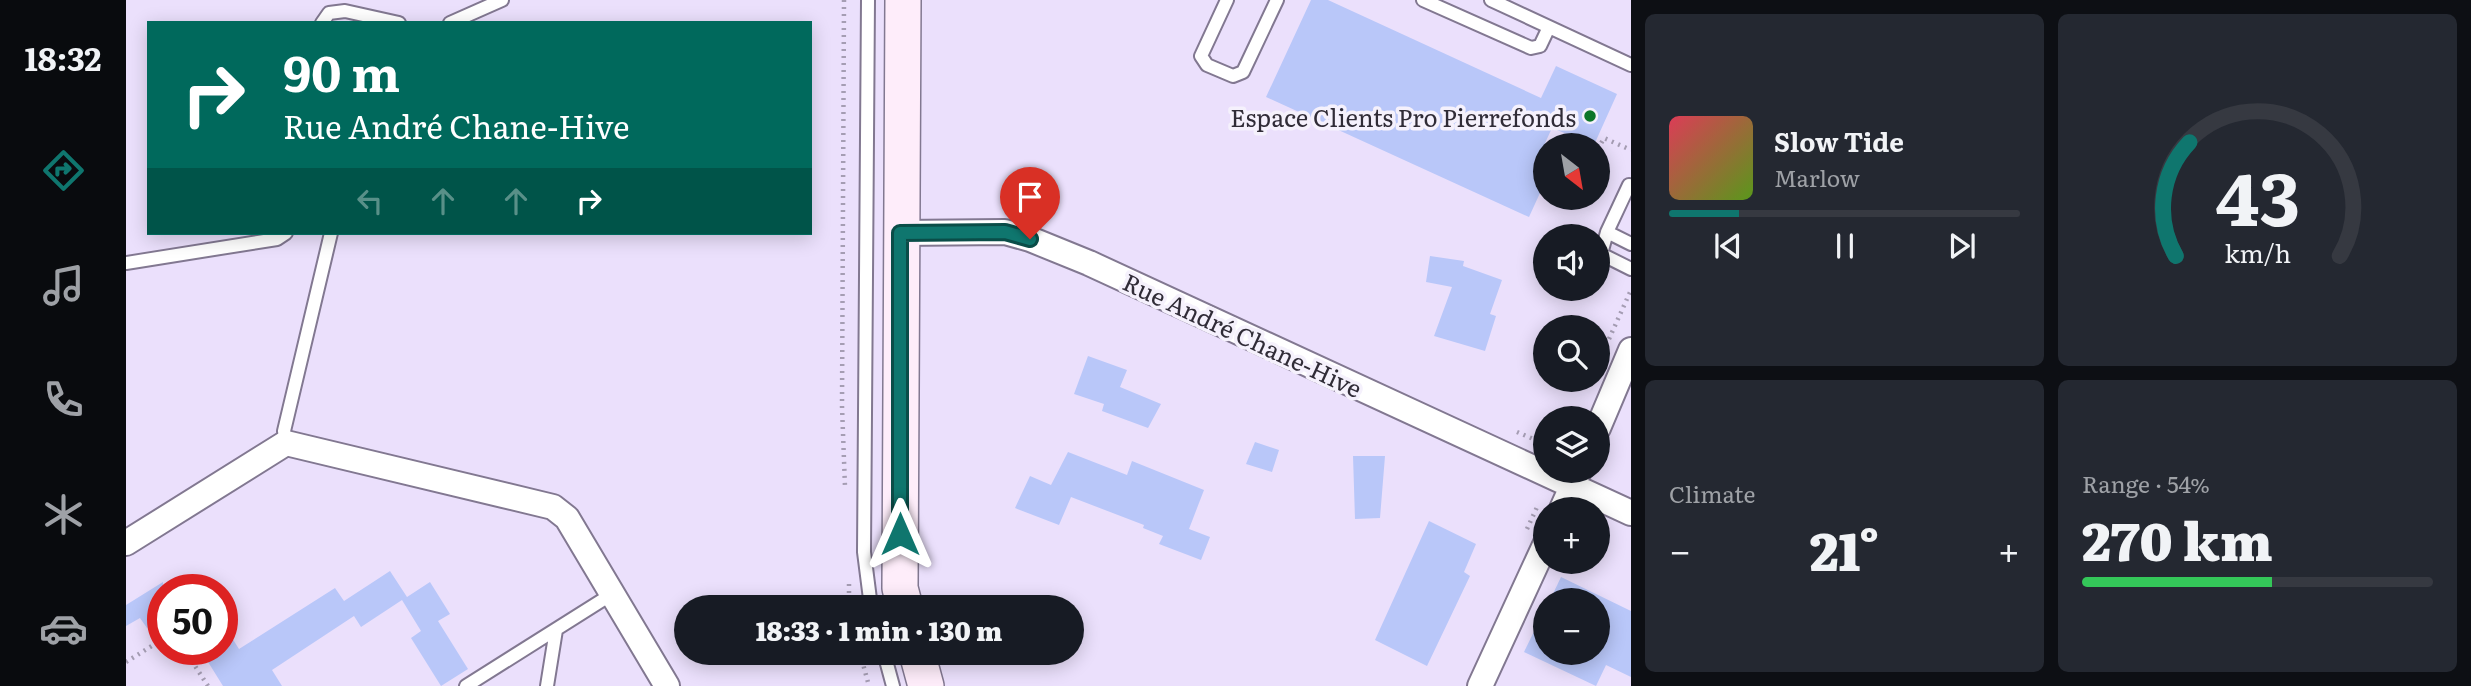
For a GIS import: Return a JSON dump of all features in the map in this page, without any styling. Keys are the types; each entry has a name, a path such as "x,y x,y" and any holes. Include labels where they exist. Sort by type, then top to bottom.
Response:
{"main road":[{"path":"902,595 900,233 903,0"},
{"path":"920,665 926,686"}],"street":[{"name":"Rue André Chane-Hive","path":"900,233 1005,232 1030,239 1533,459"},
{"path":"1604,406 1619,346"},
{"path":"126,543 286,443 552,507 567,518 667,686"},
{"path":"1558,497 1571,483"},
{"name":"Rue André Chane-Hive","path":"1584,483 1631,513"},
{"path":"1480,686 1533,545"}],"lane":[{"path":"455,21 502,0"},
{"path":"868,0 864,552 869,595"},
{"path":"1227,0 1202,56 1207,65 1233,76 1243,72 1277,0"},
{"path":"1423,0 1531,48 1540,46 1549,27"},
{"path":"1491,0 1631,65"},
{"path":"323,21 329,13 345,11 390,21"},
{"path":"1610,226 1629,185"},
{"path":"1610,234 1631,244"},
{"path":"126,263 277,239 283,235"},
{"path":"286,443 284,431 331,235"},
{"path":"1610,258 1631,269"},
{"path":"466,686 612,594"},
{"path":"547,686 556,631"},
{"path":"887,665 892,686"}],"path":[{"path":"844,0 842,406 845,500"},
{"path":"1610,141 1631,150"},
{"path":"1619,346 1631,290"},
{"path":"848,580 849,595"},
{"path":"126,662 147,649"},
{"path":"194,665 208,686"},
{"path":"863,665 869,686"}],"building":[{"path":"1311,0 1328,0 1541,98 1556,66 1617,94 1599,133 1564,133 1552,128 1550,133 1533,133 1533,208 1529,217 1266,97"},
{"path":"1430,256 1464,261 1463,266 1502,280 1490,314 1496,316 1485,351 1434,336 1452,287 1426,282"},
{"path":"1088,356 1127,370 1120,387 1161,404 1148,428 1102,411 1104,404 1074,394"},
{"path":"1255,442 1279,450 1272,472 1246,464"},
{"path":"1068,452 1127,475 1132,461 1204,490 1189,529 1210,537 1201,560 1159,544 1163,536 1143,528 1144,525 1071,497 1059,525 1015,508 1030,476 1051,485"},
{"path":"1353,456 1385,456 1380,518 1355,519"},
{"path":"1429,521 1476,544 1464,572 1470,576 1427,666 1375,640"},
{"path":"390,571 407,597 430,582 450,614 438,621 468,669 441,686 411,638 421,631 402,600 361,627 354,616 272,670 282,686 223,686 210,665 238,665 238,647 335,588 344,601"},
{"path":"1561,577 1584,588 1556,588"},
{"path":"147,592 147,628 140,618 126,626 126,605"},
{"path":"1610,601 1631,611 1631,677 1606,665 1610,665"},
{"path":"1533,634 1533,656 1524,652"},
{"path":"1552,665 1606,665 1596,686"}],"place":[{"name":"Espace Clients Pro Pierrefonds","path":"1590,116"}],"route":[{"path":"900,534 900,233 1005,232 1030,239"}]}
